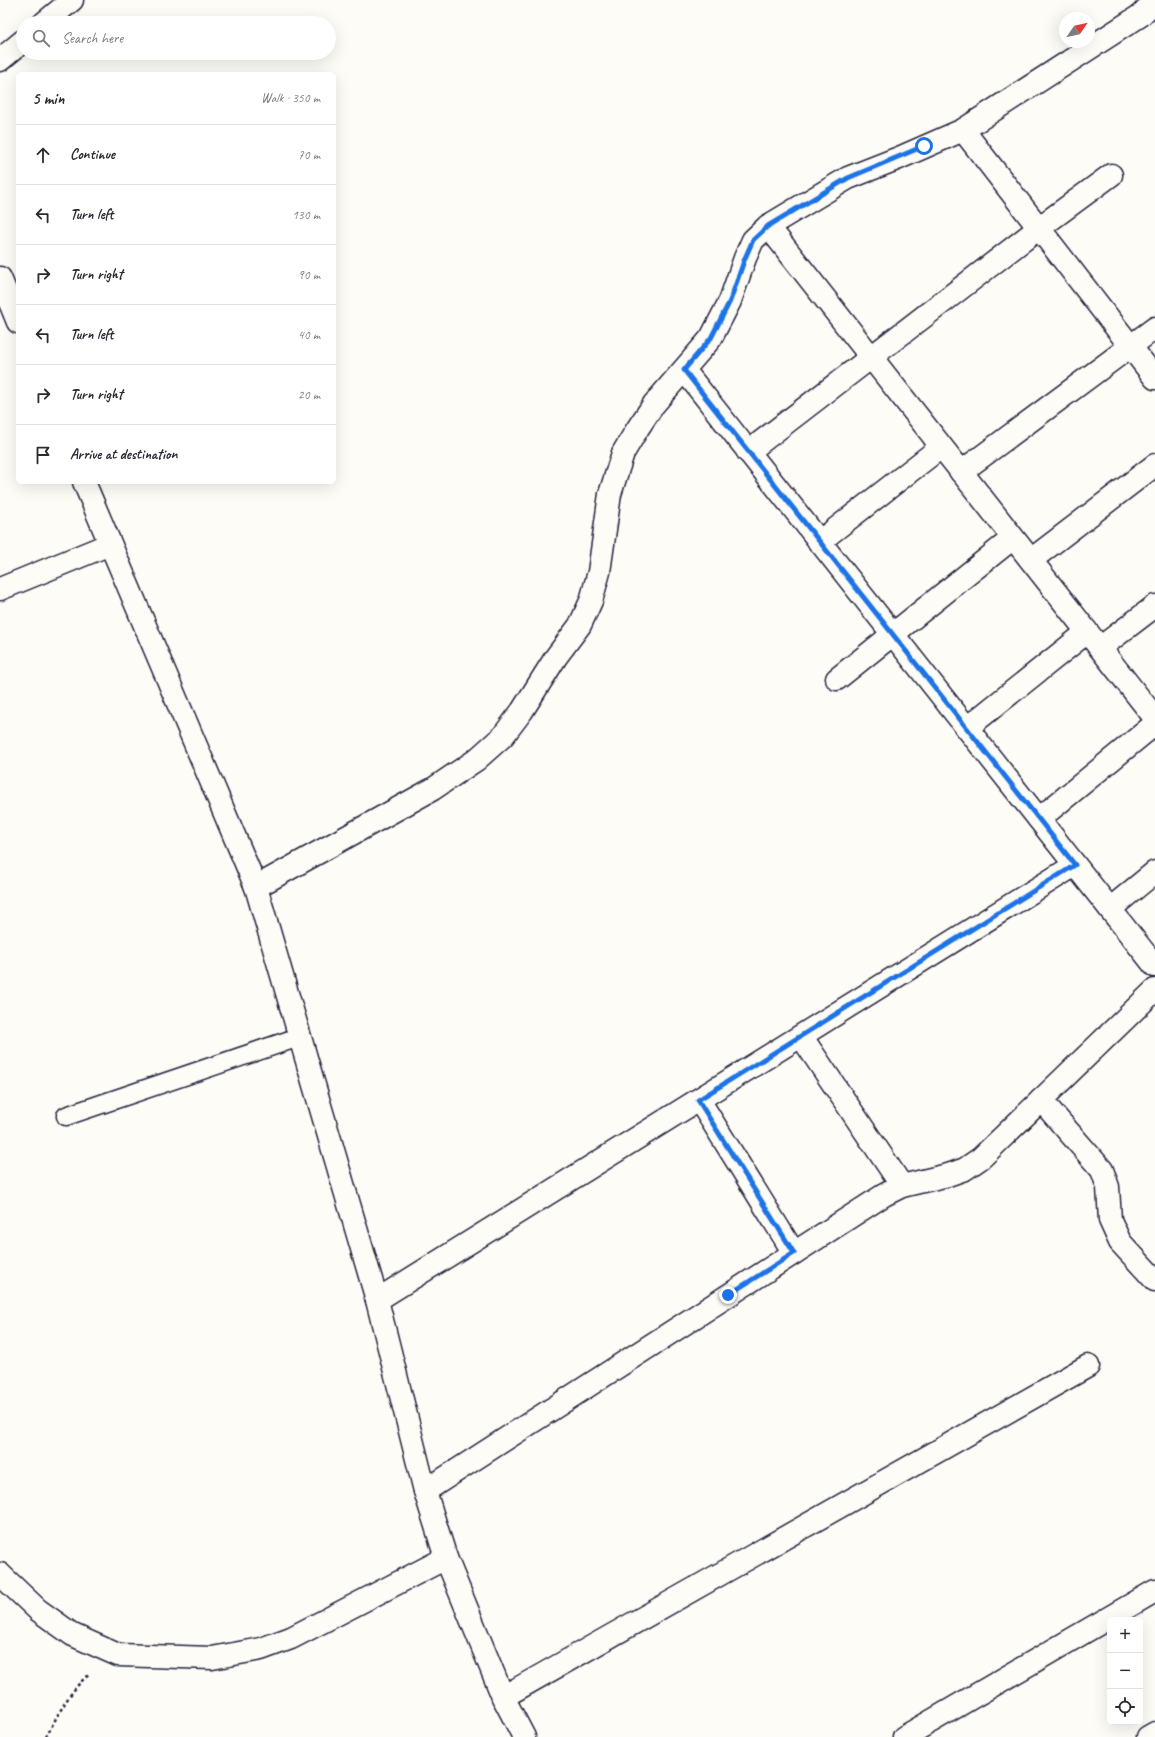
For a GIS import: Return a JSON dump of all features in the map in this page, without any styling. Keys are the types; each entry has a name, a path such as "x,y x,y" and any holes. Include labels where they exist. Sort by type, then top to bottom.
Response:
{"street":[{"path":"53,16 72,0"},
{"path":"256,887 433,789 476,760 503,736 522,711 556,657 580,626 591,601 599,572 610,494 623,453 654,404 711,338 730,301 753,240 768,226 848,178 963,130 1141,15 1155,0"},
{"path":"0,60 16,47"},
{"path":"963,130 1155,378"},
{"path":"748,452 1039,228 1111,175"},
{"path":"768,226 1155,718"},
{"path":"0,278 16,317"},
{"path":"961,472 1155,328"},
{"path":"684,370 1155,966"},
{"path":"819,542 941,447"},
{"path":"1031,560 1155,465"},
{"path":"85,484 256,887 377,1300 425,1491 446,1558 503,1697 524,1737"},
{"path":"837,679 1013,538"},
{"path":"0,589 110,544"},
{"path":"967,728 1094,640 1155,606"},
{"path":"1038,819 1155,724"},
{"path":"377,1300 1075,865"},
{"path":"1110,909 1155,872"},
{"path":"425,1491 864,1208 902,1186 948,1175 965,1169 981,1158 1155,990"},
{"path":"801,1036 902,1186"},
{"path":"698,1100 794,1253"},
{"path":"1041,1100 1102,1170 1108,1187 1110,1220 1120,1242 1155,1280"},
{"path":"503,1697 1088,1366"},
{"path":"0,1574 38,1610 73,1635 118,1655 212,1658 261,1649 291,1638 446,1558"},
{"path":"904,1737 1155,1591"},
{"path":"1148,1737 1155,1733"}],"lane":[{"path":"66,1116 299,1037"}],"path":[{"path":"46,1737 64,1706 83,1679 118,1655"}],"route":[{"path":"728,1295 794,1253 698,1100 1075,865 684,370 711,338 730,301 753,240 768,226 848,178 899,158 924,146"}]}
